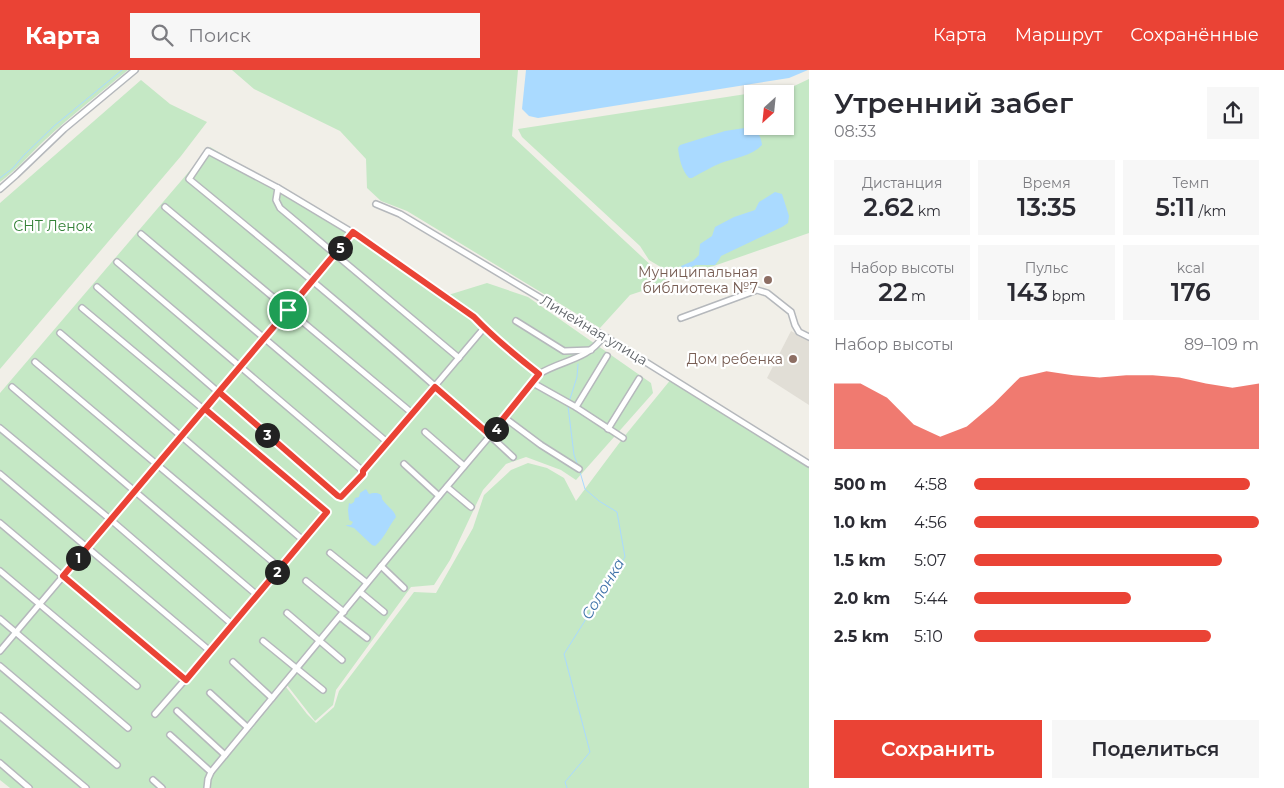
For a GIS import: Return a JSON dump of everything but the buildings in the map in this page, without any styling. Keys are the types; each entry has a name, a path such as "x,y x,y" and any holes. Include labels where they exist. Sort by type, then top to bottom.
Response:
{"street":[{"path":"0,189 64,129 135,70"},
{"path":"513,456 313,281 189,179 208,151 278,188 353,232 460,306 514,355 539,374"},
{"path":"278,188 276,200 280,208 459,358"},
{"name":"Линейная улица","path":"376,204 400,214 604,336 809,464"},
{"path":"165,207 412,413"},
{"path":"0,651 353,232"},
{"path":"141,234 387,442"},
{"path":"117,262 363,471"},
{"path":"97,287 341,497 363,474 363,471 387,442 484,328"},
{"path":"681,318 758,290 767,294 790,312 794,325 799,332 809,337"},
{"path":"82,308 327,512 233,625 155,714"},
{"path":"516,321 564,351 591,350"},
{"path":"60,333 303,540"},
{"path":"207,788 210,772 505,418 539,374 580,357 599,344 604,336"},
{"path":"576,408 607,356"},
{"path":"35,362 280,568"},
{"path":"608,429 639,379"},
{"path":"533,383 623,438"},
{"path":"12,387 256,594"},
{"path":"505,418 541,445 578,469"},
{"path":"0,428 233,625"},
{"path":"425,432 464,466"},
{"path":"404,464 439,496"},
{"path":"0,474 210,651"},
{"path":"447,486 471,507"},
{"path":"0,523 186,680"},
{"path":"330,553 367,583"},
{"path":"381,566 404,588"},
{"path":"0,571 137,686"},
{"path":"306,581 367,638"},
{"path":"360,592 384,612"},
{"path":"288,613 342,660"},
{"path":"0,619 128,728"},
{"path":"263,641 323,690"},
{"path":"233,662 272,698"},
{"path":"0,666 117,765"},
{"path":"210,693 248,727"},
{"path":"177,711 225,755"},
{"path":"0,716 86,788"},
{"path":"170,735 210,772"},
{"path":"0,763 29,788"},
{"path":"153,780 162,788"}],"shaded area":[{"name":"Дом ребенка","path":"791,331 809,341 809,405 767,378"}],"green space":[{"path":"0,70 128,70 65,122 0,182"},
{"path":"232,70 518,70 512,136 669,282 630,295 600,328 407,211 381,201 367,188 366,159 340,131 254,89"},
{"path":"809,79 809,233 679,278 649,260 640,246 522,137 518,129 744,94 744,135 794,135 794,86"},
{"name":"СНТ Ленок","path":"141,80 170,104 207,122 181,156 0,369 0,203"},
{"path":"210,147 341,223 445,296 487,283 528,297 651,383 653,393 576,480 561,470 526,457 506,464 483,490 450,560 434,585 411,587 336,690 333,705 315,721 287,685 253,728 286,687 316,723 334,707 339,691 414,592 436,593 473,528 484,495 511,470 528,463 547,468 564,478 576,501 623,438 672,378 809,464 809,788 10,788 0,780 0,393"}],"water":[{"path":"526,70 808,70 789,78 538,118 529,116 522,109"},
{"path":"744,128 744,135 758,135 762,145 748,154 689,178 679,156 678,148 680,145 725,131"},
{"path":"775,192 782,194 789,216 788,223 721,256 715,265 696,265 682,270 681,266 693,261 699,255 700,244 712,236 715,227 734,217 755,210 759,202"},
{"path":"366,489 369,494 377,493 381,495 396,517 375,546 354,528 346,525 351,525 353,522 349,520 349,503 354,502 355,498 359,497 360,493"}],"waterway":[{"path":"0,178 13,168 54,126 122,70"},
{"name":"Солонка","path":"569,402 577,377 578,364"},
{"name":"Солонка","path":"568,406 574,455 578,466"},
{"name":"Солонка","path":"567,788 565,782 590,752 564,654 625,557 617,512 599,501 585,489 580,472"}],"place":[{"name":"Муниципальная библиотека №7","path":"768,280"},
{"name":"Дом ребенка","path":"793,359"}],"route":[{"path":"353,232 474,317 491,335 539,374 490,435 435,387 363,471 363,474 341,497 219,392 205,409 327,512 186,680 63,576 288,310 353,232"}]}
